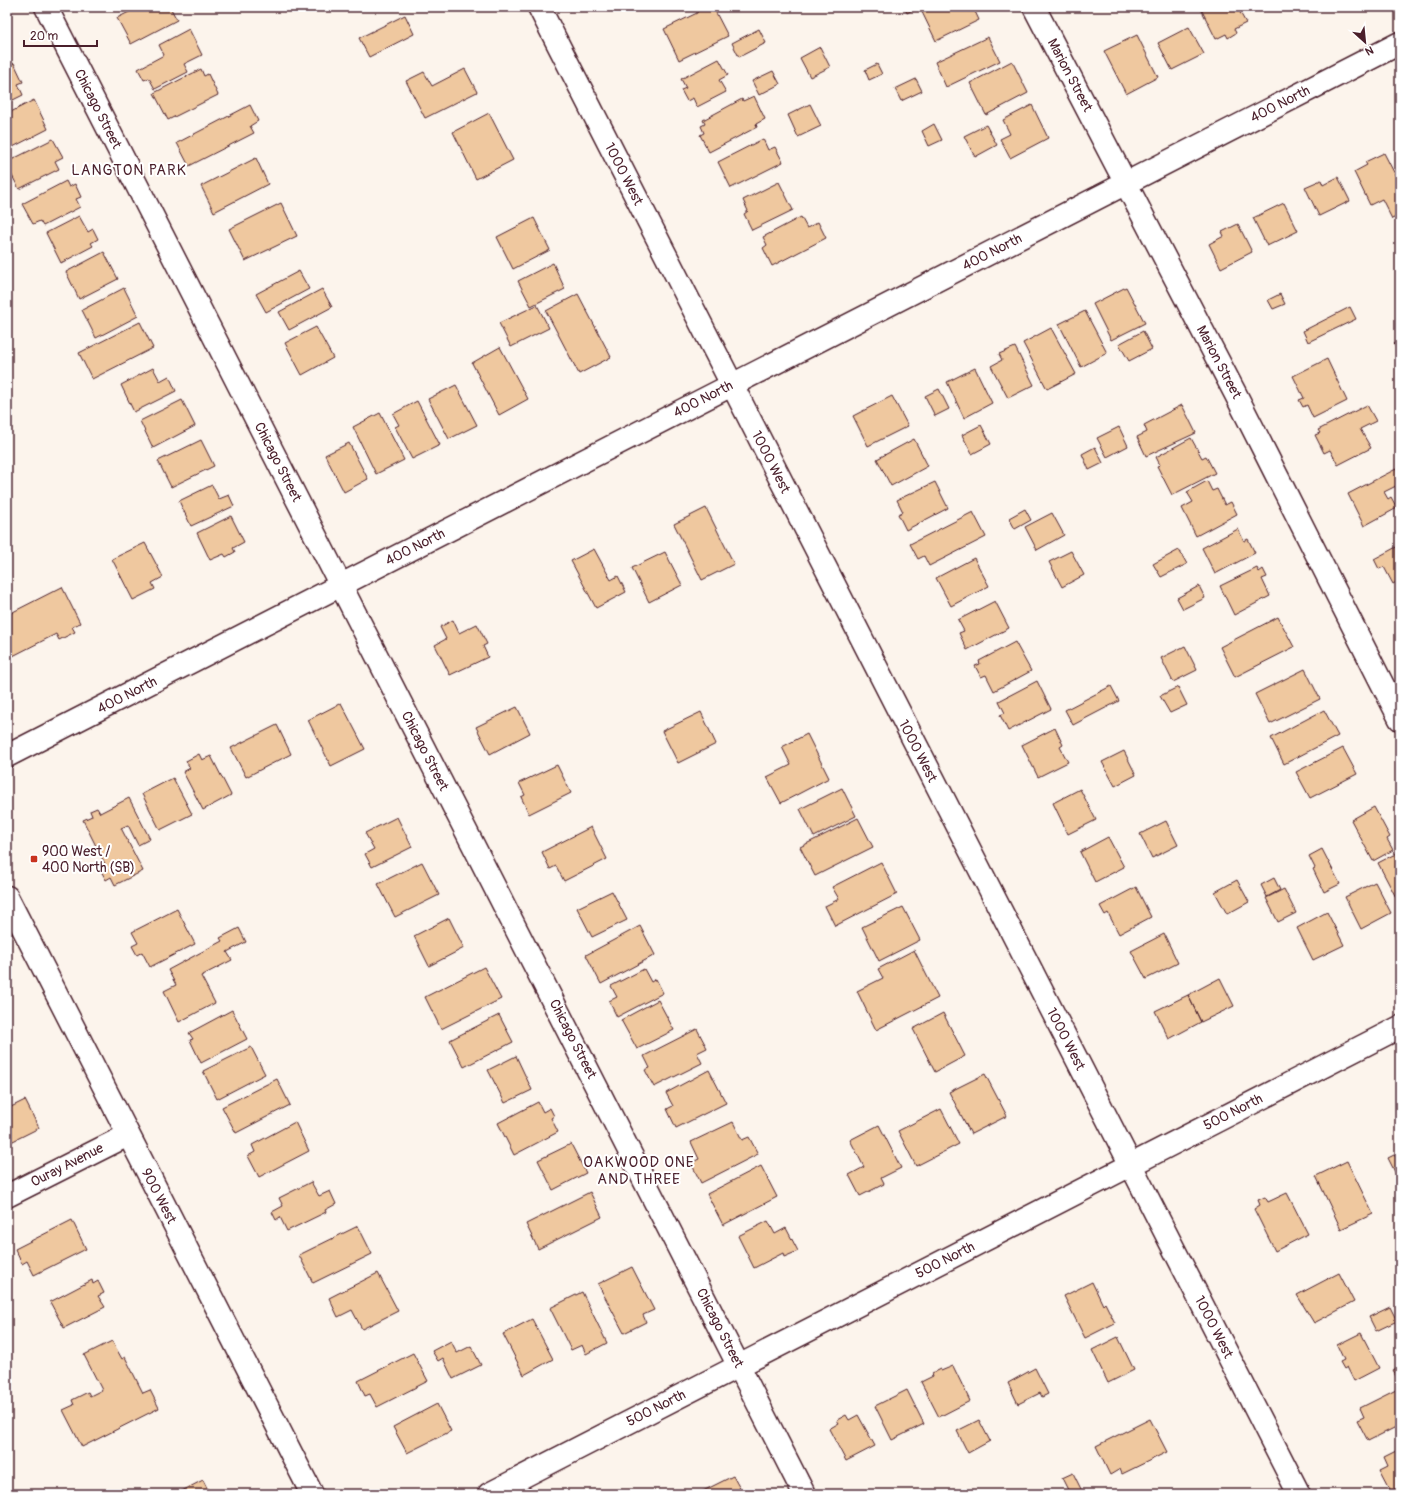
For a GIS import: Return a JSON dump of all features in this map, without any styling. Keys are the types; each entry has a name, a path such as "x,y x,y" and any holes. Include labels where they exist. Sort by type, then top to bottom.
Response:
{"street":[{"name":"Chicago Street","path":"46,7 804,1494"},
{"name":"1000 West","path":"539,7 1130,1165 1300,1494"},
{"name":"Marion Street","path":"1034,7 1235,393 1400,719"},
{"name":"400 North","path":"7,756 1400,43"},
{"name":"900 West","path":"7,897 312,1494"},
{"name":"500 North","path":"489,1494 1400,1027"},
{"name":"Ouray Avenue","path":"7,1196 128,1135"}],"building":[{"path":"139,7 170,7 177,20 131,44 117,18"},
{"path":"713,7 728,36 679,60 664,29 697,13 698,8"},
{"path":"904,7 918,7 907,13"},
{"path":"927,7 973,7 979,20 936,41 921,10"},
{"path":"1200,7 1237,7 1246,23 1234,29 1236,33 1228,38 1226,34 1216,39"},
{"path":"405,15 414,34 369,57 359,38"},
{"path":"1189,27 1204,54 1172,70 1158,43"},
{"path":"189,29 202,55 184,64 188,72 155,89 149,78 144,80 138,69 164,55 159,45"},
{"path":"759,29 766,43 739,57 732,43"},
{"path":"1137,35 1158,77 1126,94 1104,51"},
{"path":"988,37 1000,61 946,87 935,62"},
{"path":"820,47 830,67 810,77 800,58"},
{"path":"719,59 728,75 719,80 726,92 697,107 693,98 687,101 681,90 686,88 681,79"},
{"path":"1012,61 1028,93 986,115 970,83"},
{"path":"14,63 23,82 18,84 23,95 7,103 7,67"},
{"path":"877,64 882,74 869,80 865,70"},
{"path":"201,69 204,76 208,74 218,95 168,120 154,93"},
{"path":"465,69 477,92 425,118 406,81 424,72 432,86"},
{"path":"773,71 780,84 759,95 752,81"},
{"path":"916,79 922,91 901,101 895,89"},
{"path":"754,96 765,119 756,124 757,127 709,152 700,135 704,133 701,126 705,124 703,120 742,99 743,101"},
{"path":"34,100 48,129 7,150 7,114"},
{"path":"810,104 821,126 798,137 788,115"},
{"path":"250,105 258,121 250,126 254,133 189,166 177,143"},
{"path":"1032,105 1048,138 1010,158 1000,139 1010,134 1003,120"},
{"path":"489,113 513,160 476,179 453,132"},
{"path":"934,124 942,140 929,146 922,131"},
{"path":"986,125 997,145 975,157 964,136"},
{"path":"53,139 63,157 55,161 59,169 19,189 7,166 7,162"},
{"path":"763,139 768,150 775,147 783,162 731,188 718,162"},
{"path":"1384,153 1400,184 1400,215 1392,219 1382,199 1370,205 1354,172 1367,165 1365,162"},
{"path":"256,158 268,184 214,212 201,186"},
{"path":"1338,177 1350,201 1319,216 1305,187 1321,180 1323,185"},
{"path":"66,181 69,187 75,184 81,197 76,199 80,207 43,226 40,221 33,224 22,204"},
{"path":"779,182 793,210 752,230 744,214 748,211 743,200"},
{"path":"281,203 297,236 245,261 229,229"},
{"path":"1284,203 1298,231 1267,246 1253,218"},
{"path":"79,216 88,232 93,229 98,239 91,243 93,246 61,263 46,233"},
{"path":"801,217 807,228 818,222 826,238 772,266 763,248 767,245 763,237"},
{"path":"534,218 550,250 513,269 497,237"},
{"path":"1238,224 1252,252 1221,268 1209,244 1224,236 1222,232"},
{"path":"104,252 118,279 79,299 66,272"},
{"path":"553,263 565,289 531,306 518,281"},
{"path":"299,271 309,289 266,312 256,294"},
{"path":"1126,287 1145,323 1111,340 1093,304"},
{"path":"124,288 138,316 96,338 82,310"},
{"path":"322,289 332,307 289,330 279,312"},
{"path":"578,294 611,357 579,374 546,311"},
{"path":"1280,294 1285,304 1273,309 1268,300"},
{"path":"537,305 549,328 511,347 499,323"},
{"path":"1350,307 1356,319 1308,342 1303,331"},
{"path":"1085,311 1107,353 1081,367 1059,324"},
{"path":"140,322 153,348 92,379 79,353"},
{"path":"316,327 333,358 302,375 285,343"},
{"path":"1051,328 1076,374 1047,389 1023,343"},
{"path":"1143,331 1152,349 1129,361 1119,344"},
{"path":"1400,341 1400,357 1394,344"},
{"path":"500,347 528,399 499,415 472,363"},
{"path":"1015,347 1034,385 1008,398 991,366 1002,360 999,354"},
{"path":"1327,359 1347,401 1313,418 1307,405 1303,407 1299,400 1304,398 1293,376"},
{"path":"153,368 160,381 169,376 176,391 134,412 121,385"},
{"path":"975,368 992,403 964,418 947,382"},
{"path":"456,385 477,425 449,439 428,399"},
{"path":"939,389 949,409 935,416 925,396"},
{"path":"892,396 908,426 868,446 853,416"},
{"path":"182,400 195,426 153,448 140,421"},
{"path":"417,401 440,445 412,459 395,427 399,425 393,414"},
{"path":"1182,405 1196,433 1146,456 1137,437 1147,432 1144,425"},
{"path":"1367,405 1376,421 1360,429 1371,448 1338,465 1330,450 1324,453 1315,435 1320,433 1318,430"},
{"path":"380,413 404,460 376,474 353,427"},
{"path":"981,425 991,444 972,454 962,435"},
{"path":"1119,427 1128,446 1107,457 1097,438"},
{"path":"1191,438 1202,458 1206,456 1215,473 1172,495 1157,466 1160,465 1156,457"},
{"path":"914,439 928,466 891,486 877,459"},
{"path":"201,440 214,466 171,487 158,461"},
{"path":"349,443 368,479 344,492 325,455"},
{"path":"1095,447 1103,463 1089,470 1082,454"},
{"path":"1396,469 1400,476 1400,484 1384,492 1388,499 1391,497 1397,508 1364,526 1348,494"},
{"path":"1207,481 1212,491 1217,489 1225,505 1231,502 1237,514 1196,536 1182,508 1193,502 1187,492"},
{"path":"935,482 948,508 906,530 898,514 903,512 897,500"},
{"path":"212,485 219,499 229,495 234,506 191,526 179,501"},
{"path":"706,508 734,564 702,580 674,524"},
{"path":"1025,509 1031,520 1015,529 1009,518"},
{"path":"973,512 986,537 929,566 924,556 918,559 910,544"},
{"path":"1052,513 1064,535 1037,550 1025,527"},
{"path":"231,516 244,542 233,548 235,552 226,557 224,554 210,560 197,533"},
{"path":"1238,529 1244,541 1248,539 1255,553 1215,574 1202,548"},
{"path":"145,543 163,577 152,583 155,589 133,600 112,559"},
{"path":"1400,545 1400,580 1393,584 1384,567 1379,569 1374,559"},
{"path":"594,549 611,580 618,576 626,592 596,608 571,561"},
{"path":"1179,550 1187,564 1161,577 1153,564"},
{"path":"1071,551 1084,575 1062,587 1049,562"},
{"path":"665,552 682,585 649,602 632,568"},
{"path":"974,558 989,586 951,606 936,578"},
{"path":"1257,568 1259,572 1263,569 1267,577 1262,579 1270,596 1234,615 1220,586"},
{"path":"1199,586 1205,598 1183,609 1177,598"},
{"path":"62,587 80,623 72,627 75,632 59,640 56,634 7,659 7,615"},
{"path":"995,601 1009,628 967,650 959,633 964,631 958,620"},
{"path":"1278,617 1294,647 1235,677 1220,647"},
{"path":"453,620 459,633 477,624 487,644 483,646 488,657 450,675 435,645 446,639 440,627"},
{"path":"1015,642 1031,671 994,691 986,675 981,677 975,666 980,664 979,661"},
{"path":"1185,646 1197,670 1173,682 1161,658"},
{"path":"1305,669 1320,699 1270,724 1255,694"},
{"path":"1037,681 1051,709 1008,731 1000,715 1005,713 999,701"},
{"path":"1111,686 1119,701 1073,725 1065,710"},
{"path":"1178,687 1187,705 1170,713 1160,696"},
{"path":"341,703 365,749 331,766 308,720"},
{"path":"517,707 530,733 490,754 476,727"},
{"path":"1324,710 1338,736 1284,764 1271,738"},
{"path":"701,712 716,744 678,763 662,731"},
{"path":"277,725 291,754 246,777 231,748"},
{"path":"1055,728 1063,745 1060,747 1068,762 1038,777 1022,745"},
{"path":"807,734 829,778 781,803 767,777 791,765 782,747"},
{"path":"1343,748 1357,774 1310,798 1296,772"},
{"path":"1124,751 1136,775 1115,786 1102,762"},
{"path":"199,754 202,760 211,756 231,795 203,810 183,772 190,768 186,761"},
{"path":"557,765 571,793 529,814 521,797 525,795 519,783"},
{"path":"173,778 192,814 160,830 142,794"},
{"path":"842,788 856,816 814,837 800,809"},
{"path":"1080,789 1096,820 1068,834 1053,803"},
{"path":"129,798 150,839 138,845 128,825 121,828 143,871 115,885 111,877 106,880 100,869 106,866 83,820 92,816 90,811 97,808 100,813"},
{"path":"1374,807 1390,837 1387,839 1393,850 1373,861 1351,820"},
{"path":"397,817 412,847 372,867 365,854 374,849 365,833"},
{"path":"858,818 873,847 815,876 800,847"},
{"path":"1166,821 1178,845 1152,858 1140,834"},
{"path":"591,827 607,859 564,881 556,866 550,869 542,852"},
{"path":"1108,837 1124,867 1095,882 1080,852"},
{"path":"1322,849 1340,884 1324,892 1313,869 1315,868 1309,856"},
{"path":"1399,852 1400,855 1400,905 1378,863"},
{"path":"422,862 439,895 395,917 378,884"},
{"path":"881,862 897,894 835,926 825,906 839,899 832,887"},
{"path":"1274,878 1280,890 1267,897 1261,885"},
{"path":"1237,880 1249,902 1227,914 1215,892"},
{"path":"1375,882 1391,913 1361,929 1345,897"},
{"path":"1136,887 1151,917 1119,934 1108,913 1105,915 1100,906"},
{"path":"1284,889 1296,913 1278,922 1266,898"},
{"path":"612,891 627,920 592,937 577,908"},
{"path":"903,907 920,940 879,961 862,927"},
{"path":"177,909 195,944 150,967 142,952 137,955 132,946 138,943 132,932"},
{"path":"1327,912 1344,945 1313,960 1297,928"},
{"path":"449,918 464,948 429,966 414,936"},
{"path":"640,926 655,955 601,984 586,955"},
{"path":"239,928 246,942 227,952 232,960 201,976 215,1003 179,1022 164,991 176,985 168,970 222,941 220,938"},
{"path":"1164,934 1178,963 1146,979 1131,951"},
{"path":"914,950 938,998 876,1030 857,991 883,978 878,969"},
{"path":"484,967 501,999 441,1029 425,997"},
{"path":"644,969 651,982 656,979 663,993 617,1017 609,1001 617,997 611,986"},
{"path":"1220,978 1234,1006 1201,1022 1188,995"},
{"path":"1188,995 1201,1022 1169,1039 1155,1011"},
{"path":"658,1000 674,1030 637,1049 621,1020"},
{"path":"232,1010 247,1039 201,1063 190,1040 193,1039 189,1033"},
{"path":"943,1013 965,1056 935,1072 913,1029"},
{"path":"499,1015 513,1042 464,1067 450,1040"},
{"path":"697,1029 707,1048 697,1053 702,1063 654,1087 645,1070 650,1068 644,1056"},
{"path":"251,1047 265,1074 217,1099 203,1071"},
{"path":"516,1056 532,1090 505,1103 488,1070"},
{"path":"709,1070 726,1103 676,1128 667,1109 673,1106 666,1093"},
{"path":"985,1074 1007,1116 971,1134 949,1092"},
{"path":"277,1079 290,1105 236,1133 222,1107"},
{"path":"25,1100 39,1128 7,1144 7,1109"},
{"path":"538,1102 543,1112 550,1108 554,1116 551,1118 558,1132 514,1155 498,1123"},
{"path":"941,1109 959,1144 916,1166 898,1131"},
{"path":"295,1122 309,1151 259,1177 248,1156 255,1152 252,1145"},
{"path":"733,1122 742,1140 749,1137 758,1154 701,1183 691,1163 699,1159 691,1142"},
{"path":"879,1125 901,1168 881,1178 884,1184 860,1196 849,1175 864,1167 850,1140"},
{"path":"571,1144 586,1173 553,1190 538,1160"},
{"path":"1400,1152 1400,1182 1388,1158"},
{"path":"1347,1161 1373,1214 1341,1229 1316,1176"},
{"path":"761,1166 777,1197 723,1225 707,1194"},
{"path":"311,1182 319,1196 330,1191 336,1204 325,1210 326,1212 287,1231 280,1217 276,1220 272,1212 283,1206 279,1198"},
{"path":"590,1192 602,1217 538,1249 526,1224"},
{"path":"1287,1193 1308,1234 1275,1251 1254,1209 1260,1205 1258,1200 1265,1197 1268,1202"},
{"path":"72,1220 86,1249 34,1275 27,1261 22,1264 15,1249"},
{"path":"768,1221 775,1234 786,1228 798,1251 784,1257 783,1253 754,1268 738,1236"},
{"path":"358,1226 372,1254 313,1283 299,1255"},
{"path":"632,1267 654,1310 643,1315 646,1322 624,1333 598,1284"},
{"path":"378,1273 398,1311 362,1329 352,1310 338,1317 329,1298"},
{"path":"1339,1273 1354,1302 1314,1323 1297,1295"},
{"path":"92,1280 93,1284 98,1281 104,1293 98,1296 105,1307 64,1328 50,1302"},
{"path":"1092,1282 1103,1305 1105,1303 1115,1323 1085,1338 1064,1296"},
{"path":"582,1292 607,1343 586,1354 582,1345 571,1350 550,1308"},
{"path":"1390,1307 1397,1321 1376,1331 1369,1317"},
{"path":"532,1319 553,1359 524,1375 503,1334"},
{"path":"1361,1333 1379,1368 1354,1381 1347,1367 1344,1369 1340,1362 1344,1360 1337,1345"},
{"path":"1118,1337 1134,1370 1108,1383 1092,1350"},
{"path":"112,1341 122,1359 125,1357 143,1393 150,1390 159,1408 82,1447 63,1410 74,1405 72,1400 88,1392 90,1396 102,1390 84,1355"},
{"path":"451,1341 457,1353 471,1346 481,1365 453,1379 443,1358 438,1361 432,1351"},
{"path":"413,1353 428,1381 377,1407 370,1394 365,1396 358,1381"},
{"path":"953,1366 970,1401 939,1417 921,1382 933,1376 932,1373 940,1369 941,1371"},
{"path":"1400,1367 1400,1383 1393,1371"},
{"path":"1035,1368 1048,1394 1042,1397 1040,1393 1018,1404 1008,1383"},
{"path":"1400,1388 1400,1425 1368,1441 1357,1420 1364,1417 1360,1408"},
{"path":"907,1390 924,1424 892,1440 875,1406"},
{"path":"437,1404 451,1431 407,1453 393,1427"},
{"path":"846,1415 849,1420 858,1415 875,1446 846,1461 829,1429 839,1423 837,1420"},
{"path":"1150,1419 1167,1452 1122,1474 1120,1469 1110,1475 1096,1446"},
{"path":"979,1420 990,1441 968,1453 957,1431"},
{"path":"1400,1449 1400,1487 1391,1491 1380,1470 1388,1466 1384,1457"},
{"path":"1073,1473 1082,1491 1076,1494 1070,1494 1062,1478"},
{"path":"733,1476 743,1494 697,1494"},
{"path":"203,1480 210,1494 176,1494"}],"place":[{"name":"900 West / 400 North (SB)","path":"34,859"}],"district":[{"name":"LANGTON PARK","path":"129,170"},
{"name":"OAKWOOD ONE AND THREE","path":"639,1170"}]}
